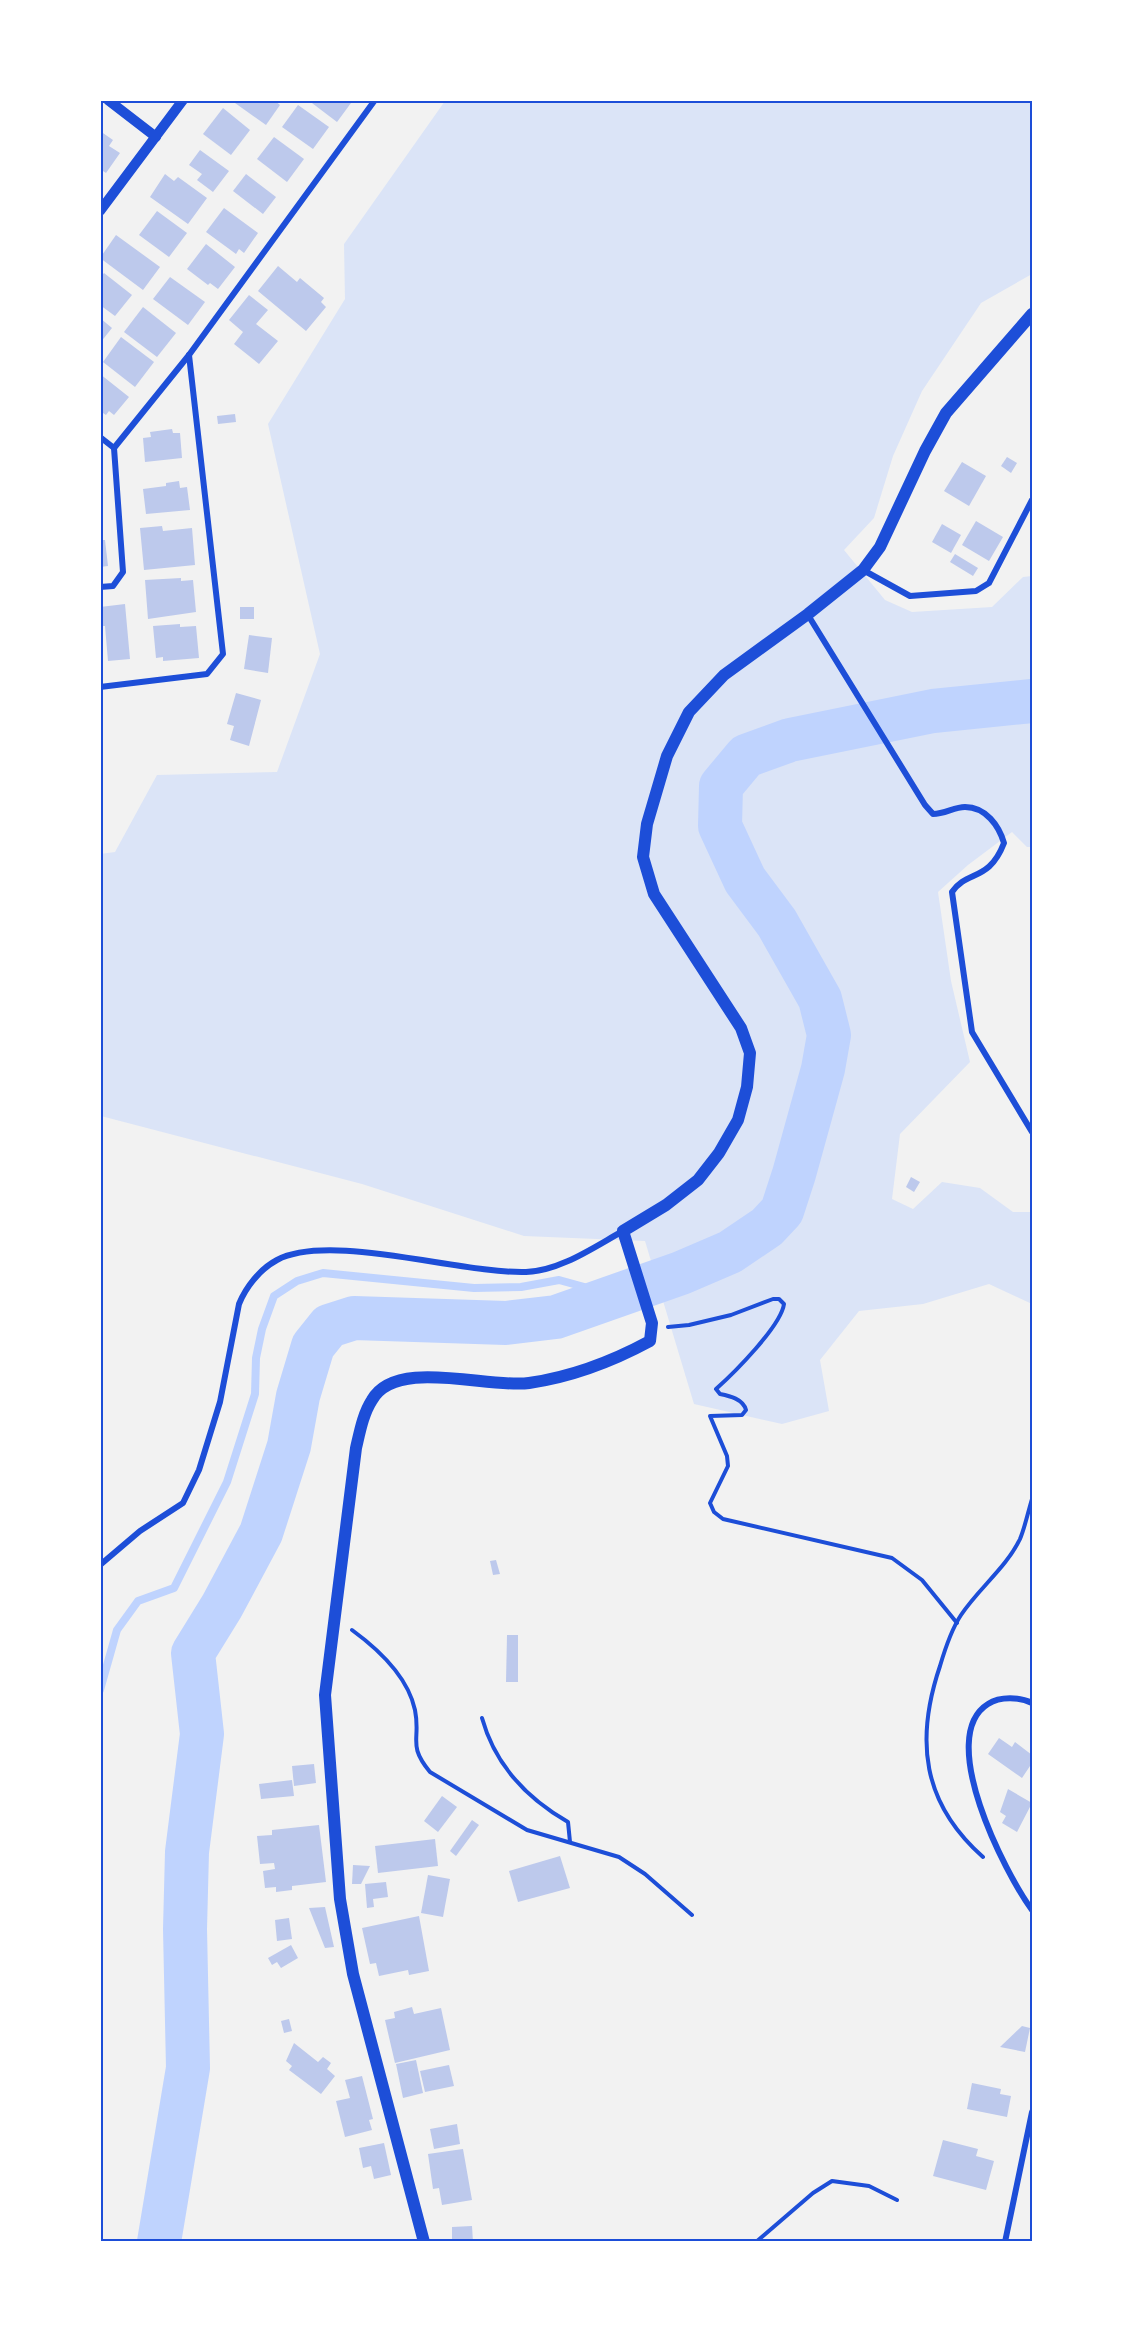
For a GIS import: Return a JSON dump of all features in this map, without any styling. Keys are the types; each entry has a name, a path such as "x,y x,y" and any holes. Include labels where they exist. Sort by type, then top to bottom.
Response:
{"main road":[{"path":"424,2241 353,1974 340,1899 325,1695 356,1448 363,1418 373,1397 394,1381 423,1377 527,1383 580,1372 650,1341 652,1329 625,1236 698,1180 719,1153 738,1120 747,1088 750,1053 741,1028 654,894 643,857 653,803 667,756 689,712 724,675 808,614 863,570 880,547 925,451 946,413 1032,314"}],"street":[{"path":"108,100 156,137"},
{"path":"100,210 183,100"},
{"path":"100,587 113,586 123,572 114,448 189,355 375,100"},
{"path":"100,687 207,674 223,654 189,355"},
{"path":"100,437 114,448"},
{"path":"863,570 910,596 976,591 989,583 1032,500"},
{"path":"808,614 925,805 933,814 942,814 966,807 984,813 998,826 1004,843 998,859 985,872 956,886 952,892 972,1032 1032,1132"},
{"path":"100,1565 140,1531 183,1503 199,1470 220,1402 238,1304 244,1292 262,1272 278,1260 316,1251 355,1251 482,1270 529,1272 567,1261 625,1236"},
{"path":"1032,1703 1009,1697 989,1703 975,1715 970,1728 967,1750 976,1789 1007,1871 1032,1910"},
{"path":"1005,2241 1032,2112"}],"path":[{"path":"652,1329 689,1325 731,1315 773,1299 779,1299 784,1304 778,1319 750,1355 716,1389 720,1394 733,1397 745,1405 746,1410 736,1416 710,1416 728,1456 725,1474 710,1503 714,1512 723,1519 892,1558 922,1580 957,1623"},
{"path":"1007,1871 983,1857 952,1823 937,1791 926,1758 924,1726 932,1689 957,1623 1020,1538 1032,1499"},
{"path":"333,1623 347,1626 371,1645 408,1690 415,1711 415,1749 419,1759 430,1772 527,1830 620,1857 645,1874 692,1915"},
{"path":"482,1718 490,1740 514,1779 532,1798 568,1822 570,1842"},
{"path":"756,2241 813,2193 832,2181 869,2186 897,2200"}],"shaded area":[{"path":"445,101 1032,101 1032,274 981,303 922,391 893,456 874,518 844,550 885,600 912,612 992,607 1023,577 1032,576 1032,847 1027,847 1012,832 968,865 938,892 951,981 970,1062 900,1134 892,1199 913,1209 942,1182 980,1188 1013,1212 1031,1212 1032,1209 1032,1304 989,1284 923,1304 859,1311 820,1360 829,1411 782,1424 694,1404 645,1241 524,1236 362,1184 101,1116 100,854 115,852 157,775 277,772 320,654 268,424 345,299 344,244"}],"building":[{"path":"236,100 274,100 280,105 266,125 235,103"},
{"path":"308,100 348,100 351,103 337,122"},
{"path":"298,105 329,127 313,149 282,127"},
{"path":"223,108 250,130 231,155 203,134"},
{"path":"100,131 113,140 109,146 120,153 106,173 100,169"},
{"path":"274,137 304,159 287,182 257,159"},
{"path":"200,150 229,171 213,192 197,180 202,174 189,165"},
{"path":"165,174 174,181 178,177 207,198 188,224 150,197"},
{"path":"246,174 276,197 263,214 233,191"},
{"path":"224,208 258,233 244,253 239,249 236,254 206,232"},
{"path":"157,211 187,233 169,257 139,235"},
{"path":"116,235 160,267 143,290 100,258"},
{"path":"206,244 235,267 218,289 210,283 208,285 187,269"},
{"path":"278,266 297,282 300,278 324,298 321,302 326,307 306,331 258,291"},
{"path":"104,273 132,295 115,316 100,305 100,278"},
{"path":"170,277 205,302 188,325 153,299"},
{"path":"249,295 268,310 256,324 278,341 259,364 234,344 243,332 229,320"},
{"path":"143,307 176,333 157,357 124,332"},
{"path":"100,318 112,328 100,343"},
{"path":"121,337 154,362 135,387 103,362"},
{"path":"100,374 129,397 114,415 109,411 106,415 100,411"},
{"path":"235,414 236,422 218,424 217,416"},
{"path":"172,429 173,433 180,433 182,458 145,462 143,438 151,437 150,432"},
{"path":"1007,457 1017,463 1011,473 1001,466"},
{"path":"962,462 986,476 969,506 944,491"},
{"path":"179,481 180,488 187,487 190,510 146,514 143,489 166,486 166,483"},
{"path":"976,521 1003,537 989,561 962,545"},
{"path":"942,524 961,535 951,553 932,542"},
{"path":"162,526 163,531 192,528 195,565 144,570 140,528"},
{"path":"100,540 105,540 108,566 100,567"},
{"path":"955,554 978,568 973,576 950,562"},
{"path":"181,578 181,581 193,580 196,612 148,619 145,580"},
{"path":"125,604 130,659 108,661 105,626 100,626 100,607"},
{"path":"240,607 254,607 254,619 240,619"},
{"path":"180,624 180,627 196,626 199,658 163,661 163,657 156,658 153,626"},
{"path":"249,635 272,638 268,673 244,669"},
{"path":"236,693 261,700 249,746 230,740 234,726 227,724"},
{"path":"911,1177 920,1182 914,1192 906,1187"},
{"path":"496,1560 500,1574 493,1575 490,1561"},
{"path":"507,1635 518,1635 518,1682 506,1682"},
{"path":"999,1738 1012,1747 1015,1742 1032,1755 1032,1763 1022,1778 988,1754"},
{"path":"314,1764 316,1783 294,1786 292,1766"},
{"path":"292,1780 294,1796 261,1799 259,1784"},
{"path":"1008,1789 1032,1803 1017,1832 1002,1823 1006,1816 1000,1812"},
{"path":"442,1796 457,1807 438,1832 424,1821"},
{"path":"472,1820 479,1825 456,1856 450,1851"},
{"path":"319,1825 326,1882 292,1886 292,1890 276,1892 276,1887 265,1888 263,1871 275,1869 274,1863 260,1864 257,1836 272,1835 272,1830"},
{"path":"435,1839 438,1866 378,1873 375,1846"},
{"path":"560,1856 570,1888 518,1902 509,1871"},
{"path":"353,1865 370,1866 361,1884 352,1884"},
{"path":"428,1875 450,1879 443,1917 421,1913"},
{"path":"386,1882 388,1897 373,1899 374,1907 367,1908 365,1884"},
{"path":"325,1907 334,1947 325,1948 309,1908"},
{"path":"419,1916 429,1971 409,1975 408,1970 379,1976 376,1963 370,1964 362,1928"},
{"path":"289,1918 292,1939 277,1941 275,1920"},
{"path":"291,1945 298,1958 281,1968 277,1962 272,1965 268,1958"},
{"path":"412,2007 414,2014 441,2008 450,2050 395,2063 385,2020 395,2018 394,2012"},
{"path":"289,2019 292,2031 284,2033 281,2021"},
{"path":"1022,2026 1030,2028 1025,2052 1000,2047"},
{"path":"294,2043 318,2062 323,2057 331,2063 327,2069 335,2076 321,2094 289,2070 292,2066 286,2061"},
{"path":"416,2060 423,2093 403,2098 396,2064"},
{"path":"449,2065 454,2086 425,2092 420,2071"},
{"path":"362,2076 373,2119 369,2120 372,2130 345,2137 336,2101 350,2098 345,2080"},
{"path":"972,2083 1001,2089 1000,2094 1011,2096 1007,2117 967,2109"},
{"path":"457,2124 460,2144 434,2149 430,2129"},
{"path":"943,2140 978,2149 976,2156 994,2161 986,2190 933,2176"},
{"path":"384,2143 391,2175 374,2179 371,2166 363,2168 359,2148"},
{"path":"463,2149 472,2200 442,2205 439,2188 433,2189 428,2154"},
{"path":"472,2226 473,2242 452,2242 452,2227"}],"waterway":[{"path":"159,2242 188,2068 185,1929 187,1852 202,1734 193,1653 222,1606 261,1533 289,1446 298,1396 313,1346 329,1326 354,1318 506,1323 556,1317 681,1273 730,1252 767,1227 782,1211 794,1174 823,1069 829,1035 820,999 777,923 745,880 720,826 721,786 746,756 790,740 933,711 1032,701"},
{"path":"100,1690 117,1630 138,1601 174,1588 227,1482 255,1394 256,1358 262,1329 274,1296 297,1281 323,1273 474,1288 521,1287 559,1280 617,1296"}]}
